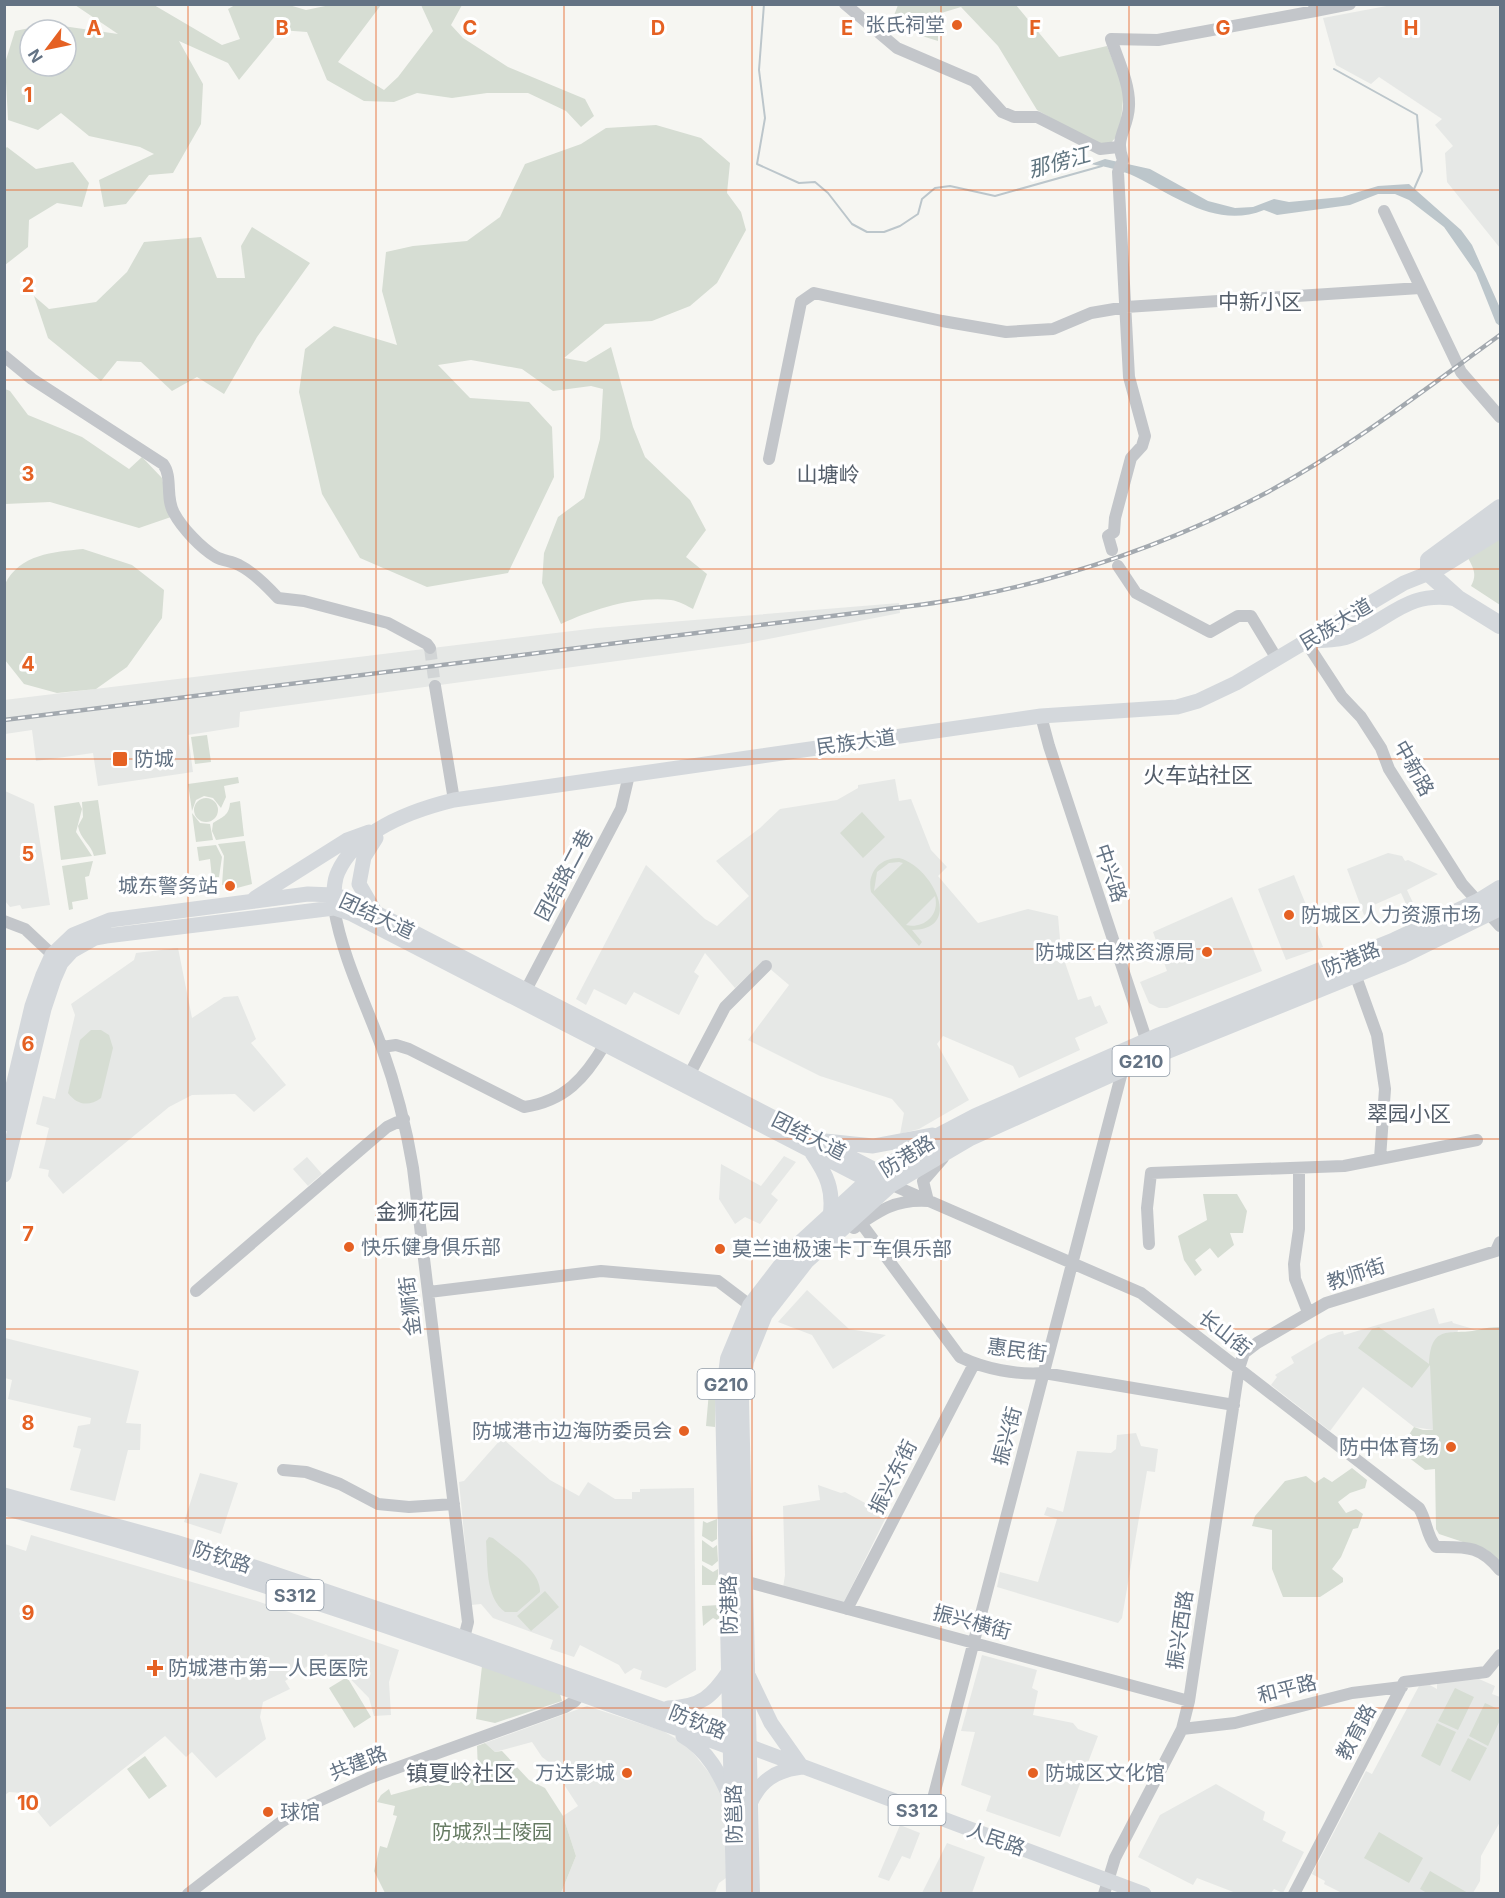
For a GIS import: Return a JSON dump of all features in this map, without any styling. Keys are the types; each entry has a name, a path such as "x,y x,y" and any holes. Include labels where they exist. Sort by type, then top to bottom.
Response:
{"highway":[{"path":"1432,567 1500,508"},
{"path":"1432,567 1500,529"},
{"path":"1432,567 1458,599 1500,625"},
{"path":"1432,567 1500,612"},
{"name":"防港路","path":"737,1743 738,1670 744,1581 740,1399 745,1361 764,1314 806,1260 879,1179 1123,1068 1355,974 1492,913 1500,889"},
{"name":"防港路","path":"738,1670 724,1398 729,1359 751,1306 794,1250 830,1217 879,1179 949,1130 1147,1041 1395,940 1492,913"},
{"name":"防邕路","path":"737,1743 751,1893"},
{"name":"防邕路","path":"735,1893 741,1805"}],"main road":[{"name":"民族大道","path":"334,902 339,871 357,848 383,826 400,817 453,800 1041,716 1177,707 1216,694 1432,567"},
{"path":"1306,642 1348,637 1418,598 1441,596 1458,599"},
{"path":"247,902 294,876 348,840 383,826"},
{"path":"376,913 359,884 364,857 383,826"},
{"name":"团结大道","path":"111,927 247,902 308,894 376,913 526,990 687,1080 879,1179"},
{"name":"团结大道","path":"111,927 334,902 352,914 605,1044 687,1080"},
{"path":"4,1125 32,1006 57,959 73,935 111,927"},
{"path":"4,1175 57,959"},
{"path":"830,1217 833,1199 831,1185 813,1145 873,1146 949,1130"},
{"name":"防钦路","path":"4,1495 175,1542 464,1638 584,1688"},
{"name":"防钦路","path":"4,1508 138,1545 244,1578 584,1688 737,1743"},
{"path":"738,1670 802,1767 784,1769 769,1777 741,1805 712,1763 694,1743 658,1714 691,1707 706,1699 738,1670"},
{"name":"人民路","path":"737,1743 929,1814 1107,1887 1144,1893"}],"street":[{"path":"845,4 897,48 974,81 1002,112 1014,117 1037,117 1100,149 1118,147"},
{"path":"1112,550 1108,536 1114,532 1115,518 1131,458 1143,446 1145,436 1130,377 1118,147 1128,120 1128,92 1110,39 1158,40 1314,8 1350,4"},
{"path":"1384,211 1461,372 1500,417"},
{"path":"769,459 801,303 814,293 942,321 1006,332 1053,329 1091,312 1126,308 1420,288"},
{"path":"4,356 32,379 163,464 168,470 168,492 173,512 197,540 216,557 239,565 266,585 278,598 304,601 388,623 430,648"},
{"path":"1118,566 1136,593 1210,632 1238,616 1251,616 1277,659"},
{"name":"中新路","path":"1306,642 1342,697 1361,717 1381,748 1389,769 1462,884 1492,913"},
{"path":"435,686 453,800"},
{"name":"中兴路","path":"1041,716 1147,1041"},
{"name":"团结路二巷","path":"526,990 621,809 629,774"},
{"name":"金狮街","path":"334,902 338,930 382,1047 404,1119 429,1292 468,1622 464,1638"},
{"path":"4,921 25,929 57,959"},
{"path":"687,1080 725,1006 766,966"},
{"path":"1355,974 1379,1046 1385,1089 1380,1158"},
{"path":"382,1047 396,1045 409,1049 524,1107 545,1104 574,1084 588,1073 605,1044"},
{"name":"振兴街","path":"929,1814 1123,1068"},
{"path":"196,1291 387,1127 404,1119"},
{"path":"806,1260 882,1209 907,1199 928,1201 923,1181 937,1163 970,1137"},
{"path":"1149,1244 1147,1208 1151,1173 1344,1166 1477,1140"},
{"path":"1299,1169 1299,1229 1294,1264 1295,1279 1308,1312"},
{"name":"长山街","path":"879,1179 1146,1297 1419,1508 1425,1516 1429,1538 1436,1547 1467,1547 1484,1552 1496,1565"},
{"name":"惠民街","path":"861,1223 960,1357 974,1364 1027,1374 1044,1373 1234,1405"},
{"name":"教师街","path":"1239,1368 1244,1353 1257,1343 1326,1303 1496,1251 1500,1242"},
{"path":"429,1292 601,1270 718,1281 751,1306"},
{"name":"振兴东街","path":"847,1609 974,1364"},
{"name":"振兴西路","path":"1107,1887 1115,1858 1182,1729 1190,1701 1239,1368"},
{"path":"283,1470 306,1472 340,1484 378,1504 409,1507 454,1504"},
{"name":"振兴横街","path":"744,1581 1190,1701"},
{"path":"1486,1672 1500,1655"},
{"path":"1402,1687 1404,1682 1486,1672 1500,1673"},
{"name":"和平路","path":"1182,1729 1235,1723 1352,1693 1402,1687"},
{"name":"教育路","path":"1294,1893 1402,1687"},
{"name":"共建路","path":"188,1893 281,1821 309,1805 369,1778 565,1707 584,1688"}],"shaded area":[{"path":"1397,4 1500,5 1500,248 1447,182 1445,153 1453,146 1435,125 1442,119 1379,77 1371,84 1336,65 1323,18"},
{"path":"1105,159 1150,169 1208,201 1235,208 1253,207 1274,199 1289,202 1342,197 1378,186 1409,184 1461,230 1472,245 1500,308 1500,326 1496,323 1476,273 1444,227 1409,200 1395,194 1378,194 1350,205 1277,215 1264,210 1247,215 1230,216 1198,208 1131,175 1091,164"},
{"path":"899,603 900,613 743,644 240,712 239,727 188,735 193,772 98,786 93,753 36,761 32,730 5,734 4,700 597,628"},
{"path":"895,779 899,801 911,799 931,850 947,867 938,876 978,923 1028,909 1058,916 1061,951 1078,1000 1091,996 1095,1007 1100,1005 1108,1023 1075,1038 1080,1050 1019,1078 1013,1066 943,1036 937,1044 969,1100 919,1129 900,1134 904,1113 892,1099 820,1076 748,1040 789,985 762,962 735,988 705,953 694,972 699,976 679,1015 634,992 626,1005 594,989 586,1005 576,999 646,865 705,919 717,926 749,896 716,861 760,828 780,809 837,800 858,788 858,785"},
{"path":"5,791 34,804 50,905 22,909 20,905 10,907 5,901"},
{"path":"1388,853 1402,856 1405,861 1408,860 1438,874 1407,890 1416,909 1410,913 1401,893 1367,908 1369,913 1364,915 1347,869"},
{"name":"防城区人力资源市场","path":"1294,875 1323,947 1286,960 1258,889"},
{"name":"防城区自然资源局","path":"1232,897 1262,971 1167,1008 1159,1008 1149,1003 1140,982 1167,971 1153,932"},
{"path":"178,948 192,1018 224,997 238,996 256,1039 251,1043 286,1085 254,1112 235,1094 192,1095 169,1107 63,1194 48,1176 49,1170 39,1168 49,1128 36,1124 43,1096 55,1099 75,1015 71,1004 134,960 136,953"},
{"path":"784,1156 796,1162 771,1194 778,1200 760,1224 745,1217 735,1224 719,1199 721,1164 761,1186"},
{"path":"307,1157 322,1174 308,1186 293,1169"},
{"path":"807,1290 849,1329 886,1335 833,1369 812,1335 778,1322"},
{"path":"1434,1308 1439,1324 1452,1321 1477,1330 1458,1330 1433,1430 1414,1427 1363,1387 1330,1431 1271,1385 1277,1377 1275,1375 1294,1363 1291,1357 1328,1335 1343,1331 1344,1335"},
{"path":"5,1338 139,1371 126,1423 141,1424 140,1450 128,1450 115,1501 70,1490 81,1449 73,1447 78,1426 90,1424 91,1418 8,1399 12,1380 5,1378"},
{"path":"1136,1433 1141,1446 1158,1449 1155,1472 1147,1471 1122,1618 1118,1623 997,1587 1000,1572 1038,1582 1057,1519 1044,1515 1047,1507 1063,1512 1077,1451 1111,1453 1116,1449 1117,1435"},
{"path":"502,1438 550,1480 579,1496 588,1482 615,1499 632,1499 632,1492 640,1492 640,1489 694,1488 696,1670 666,1688 640,1679 642,1671 634,1668 625,1674 619,1665 580,1645 574,1657 550,1649 553,1640 493,1618 481,1604 471,1605 459,1482 464,1481"},
{"path":"200,1473 238,1483 221,1534 184,1522"},
{"path":"818,1485 841,1493 845,1492 887,1515 843,1604 783,1588 785,1575 783,1506 820,1500"},
{"name":"防城港市第一人民医院","path":"31,1535 257,1601 399,1650 389,1682 391,1715 374,1716 369,1698 326,1654 285,1681 290,1689 263,1702 260,1717 266,1739 216,1778 192,1752 186,1757 165,1736 50,1827 22,1793 9,1792 5,1795 5,1544 26,1551"},
{"path":"982,1655 1037,1670 1032,1688 1038,1691 1033,1715 1073,1723 1078,1729 1098,1736 1060,1837 986,1811 991,1796 961,1785 975,1732 961,1731"},
{"path":"1479,1679 1495,1686 1492,1694 1500,1697 1500,1822 1481,1856 1480,1881 1473,1893 1342,1893 1324,1884 1325,1881 1312,1874 1366,1771 1372,1774 1419,1686 1428,1684 1437,1689 1437,1682"},
{"path":"587,1706 663,1731 687,1745 718,1784 725,1809 726,1878 719,1883 715,1893 561,1893 576,1856 563,1816 578,1806 550,1763 542,1757 532,1742 495,1752 485,1743"},
{"path":"1216,1784 1265,1812 1263,1820 1286,1832 1282,1841 1304,1852 1283,1893 1274,1889 1271,1893 1236,1893 1197,1878 1193,1885 1138,1857 1160,1815"},
{"path":"900,1825 920,1833 910,1859 902,1856 889,1881 878,1877"},
{"path":"947,1843 985,1857 972,1893 922,1893"}],"green space":[{"path":"75,5 154,5 222,45 240,39 228,9 235,5 289,5 306,10 330,5 381,5 338,62 384,90 398,77 433,31 421,5 462,5 451,25 463,38 508,67 585,99 594,116 581,127 566,111 528,93 487,93 452,98 417,93 394,102 364,101 327,80 307,32 280,30 239,80 228,63 179,41 203,84 201,124 173,173 149,175 126,204 104,207 99,180 154,154 140,147 89,136 61,113 38,130 8,120 5,63 15,31 18,30 18,78 78,78 78,28 118,34"},
{"path":"898,5 1016,5 1059,57 1107,46 1124,88 1120,133 1105,149 1037,110 998,46 961,7 938,14 938,41 890,26"},
{"path":"656,125 701,138 730,163 727,193 741,212 746,230 717,283 690,306 652,321 605,324 564,358 586,362 611,347 633,427 645,457 690,500 706,530 686,557 707,574 693,609 671,600 643,600 600,609 561,624 542,583 544,553 558,517 584,498 600,439 603,389 591,386 553,391 522,369 471,360 438,365 470,398 529,402 552,427 554,477 508,573 427,587 360,558 322,494 299,392 305,349 334,326 397,345 382,291 386,252 413,246 467,241 500,217 525,164 581,144 606,128"},
{"path":"7,147 36,169 73,162 89,183 82,207 57,203 29,220 28,247 5,265 4,150"},
{"path":"252,227 310,263 257,337 224,394 197,377 172,391 141,362 117,361 101,381 48,338 34,296 49,309 96,302 127,272 144,242 201,237 217,278 245,278 241,246"},
{"path":"5,389 10,391 28,415 82,437 129,469 142,457 162,478 171,517 139,528 50,502 5,504"},
{"path":"1500,539 1500,605 1471,586 1474,572 1468,558"},
{"path":"83,549 132,565 164,590 162,618 127,667 96,689 57,693 24,684 5,660 5,584 19,566 38,556"},
{"path":"207,735 211,762 195,764 191,737"},
{"path":"238,777 239,783 224,786 226,797 221,808 213,798 204,796 196,800 192,811 188,784"},
{"path":"206,798 214,802 218,810 214,818 206,822 198,818 194,810 198,802"},
{"path":"98,800 106,854 94,856 78,826 83,817 82,802"},
{"path":"240,801 244,836 216,840 212,831 213,823 227,813 230,803"},
{"path":"79,802 82,809 76,832 92,856 61,860 54,806"},
{"path":"862,812 885,837 863,858 840,833"},
{"path":"192,813 200,823 210,824 213,840 196,842"},
{"path":"245,841 252,884 237,888 236,883 222,885 224,856 218,844"},
{"path":"216,845 222,857 219,877 212,878 210,859 199,861 197,847"},
{"path":"899,858 911,863 922,872 937,896 940,909 937,919 928,927 912,930 922,942 919,946 871,892 871,879 876,868 892,859","holes":["889,863 903,863 874,891 877,872","935,896 933,915 919,925 906,925"]},
{"path":"93,861 89,876 85,877 88,899 72,902 73,909 69,910 62,866"},
{"path":"91,1030 101,1030 109,1035 113,1048 101,1098 88,1104 75,1100 68,1093 80,1040"},
{"path":"1203,1194 1237,1194 1247,1211 1243,1233 1230,1233 1234,1245 1218,1258 1210,1248 1195,1260 1202,1270 1195,1276 1184,1260 1178,1236 1207,1220"},
{"name":"防中体育场","path":"1379,1327 1429,1364 1431,1351 1438,1336 1451,1332 1500,1327 1500,1563 1487,1550 1439,1534 1436,1529 1435,1469 1425,1470 1399,1450 1414,1427 1433,1430 1430,1365 1412,1388 1358,1348 1372,1329"},
{"path":"710,1380 716,1381 715,1427 706,1426"},
{"path":"1352,1468 1367,1480 1365,1488 1350,1493 1338,1502 1346,1513 1356,1509 1363,1514 1358,1528 1353,1529 1341,1557 1332,1569 1343,1578 1343,1582 1320,1597 1283,1597 1272,1569 1272,1530 1252,1526 1255,1516 1285,1481 1306,1476 1315,1483 1324,1477 1332,1482"},
{"path":"717,1519 717,1539 712,1542 702,1536 703,1521 707,1523"},
{"path":"489,1537 530,1569 539,1584 540,1592 517,1612 505,1612 494,1598 488,1570 486,1541"},
{"path":"702,1540 713,1548 717,1545 718,1561 712,1566 702,1561"},
{"path":"702,1565 713,1572 718,1569 718,1585 702,1585"},
{"path":"545,1591 559,1607 531,1631 517,1616"},
{"path":"719,1605 719,1621 713,1618 703,1626 702,1606"},
{"path":"482,1666 559,1690 562,1701 495,1723 476,1719"},
{"path":"347,1677 371,1717 354,1728 329,1688"},
{"path":"1455,1688 1474,1697 1458,1730 1438,1721"},
{"path":"1485,1703 1500,1710 1500,1720 1488,1746 1469,1736"},
{"path":"1437,1723 1456,1732 1440,1766 1421,1756"},
{"path":"1468,1738 1487,1748 1470,1781 1451,1771"},
{"name":"防城烈士陵园","path":"485,1743 495,1752 502,1751 529,1780 545,1788 563,1816 576,1856 561,1893 385,1893 374,1871 380,1846 387,1848 397,1816 393,1815 395,1806 377,1802 381,1795 389,1789 391,1795 478,1771 477,1746"},
{"path":"145,1756 167,1786 149,1799 127,1769"},
{"path":"1379,1832 1423,1858 1409,1883 1364,1858"},
{"path":"1430,1871 1468,1893 1427,1893 1420,1889"}],"waterway":[{"name":"那傍江","path":"764,4 759,70 765,118 757,164 799,183 815,182 828,193 852,224 867,232 884,232 900,226 918,214 922,199 935,188 950,186 995,196 1102,166"},
{"path":"1334,69 1417,115 1422,171 1414,189"}],"tunnel":[{"path":"430,648 435,686"}],"railway":[{"path":"4,720 925,604 1045,580 1157,543 1264,494 1355,439 1500,335"}],"place":[{"name":"张氏祠堂","path":"957,25"},
{"name":"防城","path":"120,759"},
{"name":"城东警务站","path":"230,886"},
{"name":"防城区人力资源市场","path":"1289,915"},
{"name":"防城区自然资源局","path":"1207,952"},
{"name":"快乐健身俱乐部","path":"349,1247"},
{"name":"莫兰迪极速卡丁车俱乐部","path":"720,1249"},
{"name":"防城港市边海防委员会","path":"684,1431"},
{"name":"防中体育场","path":"1451,1447"},
{"name":"防城港市第一人民医院","path":"155,1668"},
{"name":"万达影城","path":"627,1773"},
{"name":"防城区文化馆","path":"1033,1773"},
{"name":"球馆","path":"268,1812"}],"district":[{"name":"中新小区","path":"1260,301"},
{"name":"山塘岭","path":"828,474"},
{"name":"火车站社区","path":"1198,775"},
{"name":"翠园小区","path":"1409,1113"},
{"name":"金狮花园","path":"418,1211"},
{"name":"镇夏岭社区","path":"461,1773"}]}
